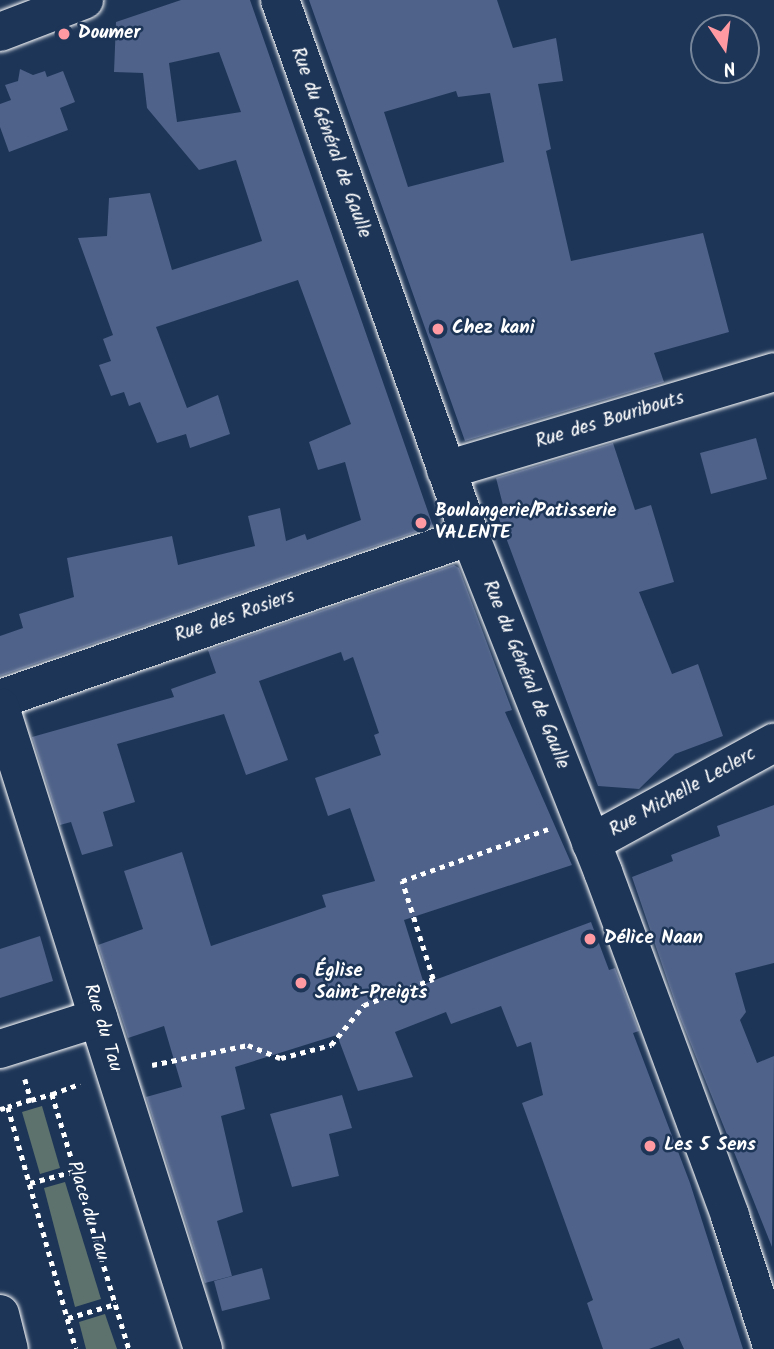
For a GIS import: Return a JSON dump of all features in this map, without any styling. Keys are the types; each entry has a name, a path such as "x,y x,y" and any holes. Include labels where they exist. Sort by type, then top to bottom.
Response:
{"street":[{"path":"0,32 85,0"},
{"name":"Rue du Général de Gaulle","path":"280,0 470,536 587,831 730,1216 773,1349"},
{"name":"Rue des Bouribouts","path":"446,470 774,372"},
{"name":"Rue des Rosiers","path":"0,699 470,536"},
{"name":"Rue du Tau","path":"0,708 203,1349"},
{"name":"Rue Michelle Leclerc","path":"587,831 774,743"},
{"path":"7,1047 99,1018"},
{"path":"0,1314 9,1349"}],"path":[{"path":"117,1079 165,1061 248,1045 281,1058 331,1045 364,1005 433,979 402,881 587,831"},
{"path":"0,1110 31,1100 7,1047"},
{"name":"Place du Tau","path":"31,1100 52,1094 129,1349"},
{"path":"9,1107 76,1349"},
{"path":"30,1183 75,1171"},
{"path":"68,1318 116,1304"}],"green space":[{"path":"42,1106 60,1168 40,1174 22,1112"},
{"path":"65,1182 101,1299 75,1307 44,1188"},
{"path":"105,1314 117,1349 86,1349 79,1322"}],"building":[{"path":"181,0 250,0 433,526 0,676 0,636 23,628 19,614 74,597 67,558 172,536 178,565 255,546 248,516 280,508 286,541 305,534 307,540 361,520 345,462 318,470 309,442 351,424 298,280 156,327 187,408 218,395 230,434 190,448 186,434 157,443 140,402 129,406 124,392 111,396 99,365 111,361 103,339 113,335 78,238 107,236 109,198 150,193 172,270 262,241 236,160 199,170 147,108 143,73 114,72 116,22","holes":["219,52 241,112 177,122 169,63"]},
{"path":"309,0 497,0 513,48 556,38 563,81 538,84 551,149 546,151 571,261 703,233 729,332 654,353 664,382 465,441","holes":["456,91 458,97 490,93 504,162 408,187 384,112"]},
{"path":"20,69 33,75 45,71 47,77 63,71 75,102 60,108 68,130 9,152 0,127 0,104 11,100 5,85 18,81"},
{"path":"756,438 767,479 711,494 700,453"},
{"path":"613,443 635,510 651,505 674,582 639,592 672,674 698,664 723,736 675,754 639,789 598,786 498,516 505,513 496,478"},
{"path":"454,565 459,568 512,710 505,712 572,865 404,920 424,984 591,922 609,970 615,968 639,1031 633,1033 690,1183 743,1349 684,1349 679,1338 649,1349 603,1349 587,1303 593,1300 522,1103 543,1095 531,1042 517,1047 501,1006 451,1024 446,1012 395,1032 413,1077 358,1091 337,1035 235,1067 245,1109 221,1116 243,1212 217,1221 232,1276 205,1283 146,1097 182,1087 164,1026 128,1038 98,945 143,929 124,871 182,852 211,946 326,907 322,895 375,881 350,808 328,816 315,778 381,755 374,735 379,733 353,657 344,661 341,652 259,681 288,760 246,775 224,714 117,744 135,802 103,812 113,846 82,855 71,822 60,825 32,737 174,697 171,689 216,673 208,650"},
{"path":"774,805 774,963 735,973 746,1012 740,1020 757,1063 774,1056 772,1247 680,1017 632,877 673,861 671,855 720,836 717,826"},
{"path":"40,936 53,981 0,998 0,949"},
{"path":"342,1095 352,1128 329,1134 339,1176 292,1187 270,1114"},
{"path":"262,1268 270,1299 222,1311 214,1281"}],"place":[{"name":"Doumer","path":"64,34"},
{"name":"Chez kani","path":"438,329"},
{"name":"Boulangerie/Patisserie VALENTE","path":"421,523"},
{"name":"Délice Naan","path":"590,939"},
{"name":"Église Saint-Preigts","path":"301,983"},
{"name":"Les 5 Sens","path":"650,1146"}]}
